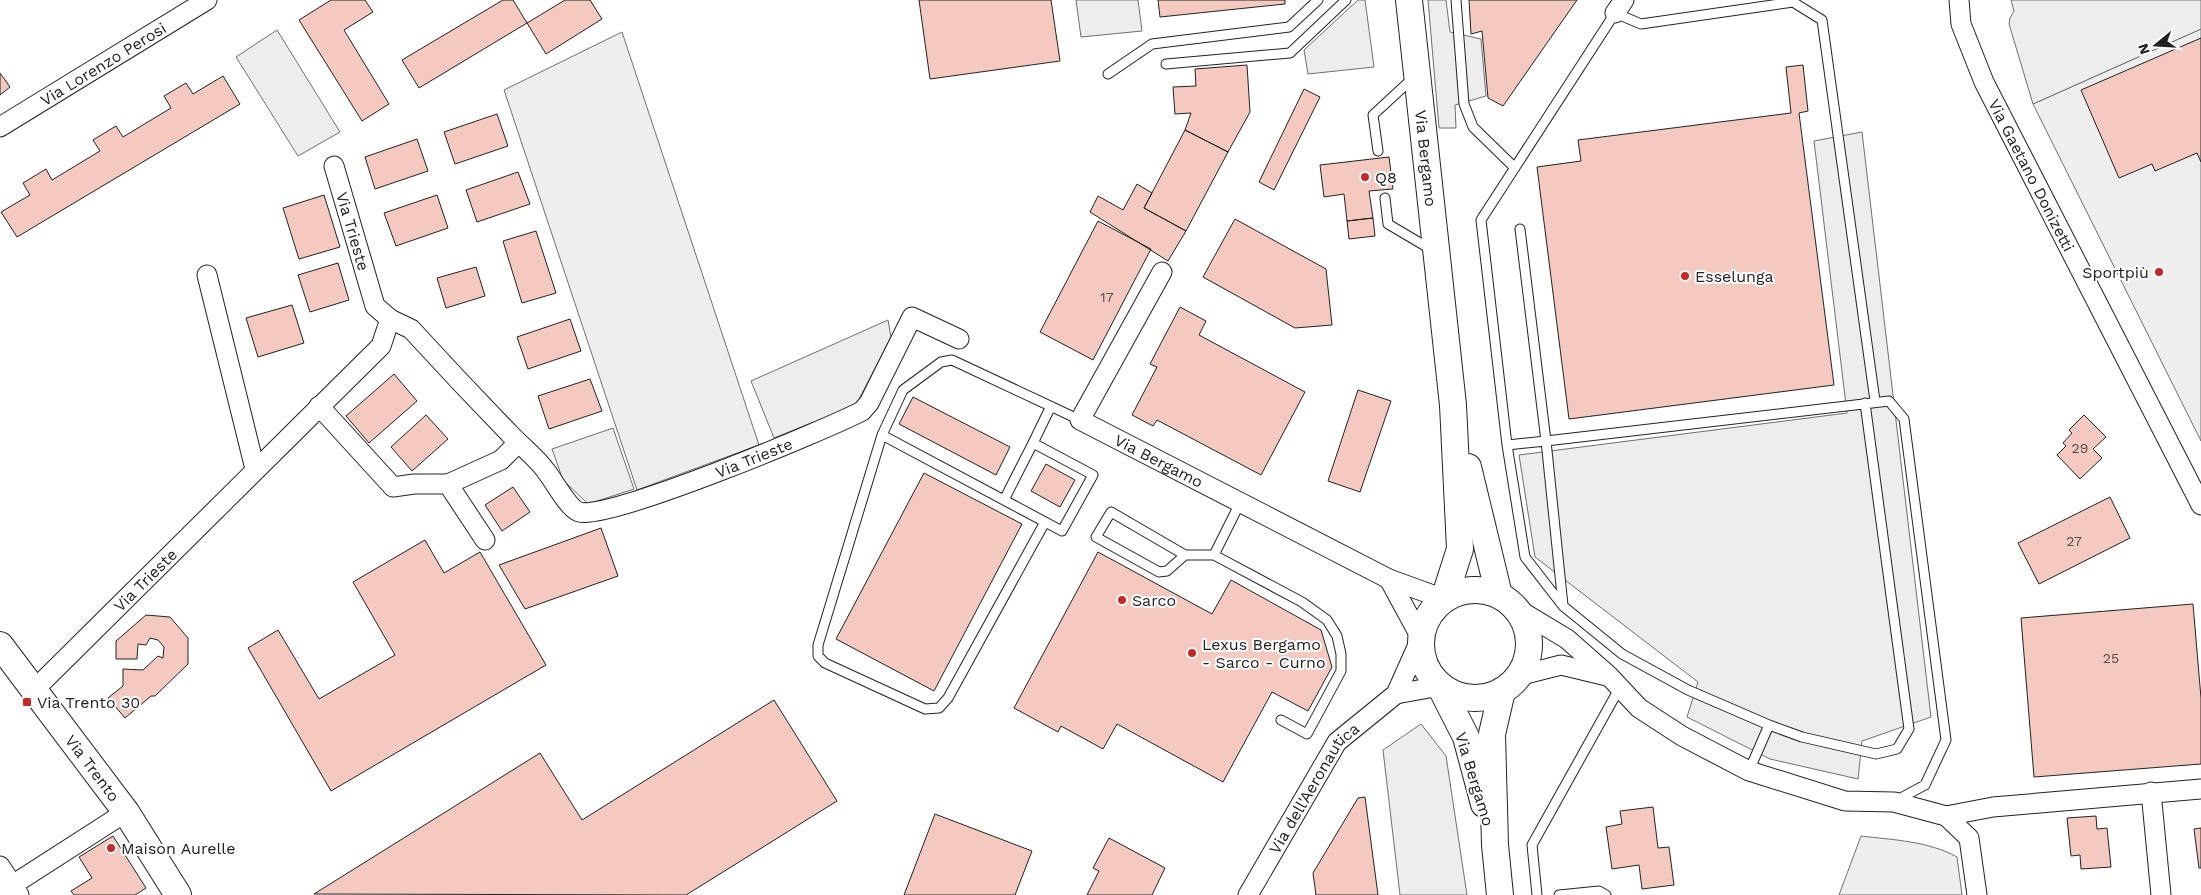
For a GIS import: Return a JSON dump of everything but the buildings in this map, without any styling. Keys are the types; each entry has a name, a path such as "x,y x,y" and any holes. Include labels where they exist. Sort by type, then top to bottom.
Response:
{"main road":[{"name":"Via Bergamo","path":"1409,0 1453,405 1460,549 1444,599"},
{"name":"Via Bergamo","path":"1453,405 1506,601"},
{"path":"1480,590 1506,601 1527,629 1528,654 1510,684 1487,697 1470,698 1454,695 1440,686 1424,664 1421,638 1428,616 1444,599 1461,591 1480,590"},
{"name":"Via Trento","path":"0,644 126,812 178,895"},
{"name":"Via Bergamo","path":"1500,895 1495,845 1492,734 1510,684"},
{"name":"Via Bergamo","path":"1440,686 1466,737 1495,845"}],"street":[{"name":"Via Lorenzo Perosi","path":"0,127 206,0"},
{"name":"Via Gaetano Donizetti","path":"1958,0 1961,24 1984,82 2201,506"},
{"name":"Via Trieste","path":"334,166 375,306 390,318 410,329 518,443 540,463 571,506 578,512 596,512 643,499 768,452 862,411 869,403 912,317 959,339"},
{"path":"1080,420 1162,272"},
{"path":"207,275 255,469"},
{"name":"Via Trieste","path":"35,689 381,346 390,318"},
{"path":"319,406 393,487 414,484 448,484 501,460 518,443"},
{"name":"Via Bergamo","path":"1080,420 1388,579 1444,599"},
{"path":"448,484 485,540"},
{"path":"1388,579 1421,638"},
{"path":"1506,601 1567,639 1639,708 1682,736 1749,771 1844,801 1894,802 1946,816 1993,807 2201,789"},
{"name":"Via dell'Aeronautica","path":"1248,895 1337,742 1396,694 1421,638"},
{"path":"1510,684 1561,665 1614,682"},
{"name":"Via dell'Aeronautica","path":"1396,694 1440,686"},
{"path":"2150,792 2161,895"},
{"path":"0,866 11,891 126,812"},
{"path":"1946,816 1969,838 1977,895"}],"lane":[{"path":"1108,74 1152,44 1290,27 1318,0"},
{"path":"1166,64 1290,53 1346,0"},
{"path":"1456,0 1464,104 1473,127 1515,168"},
{"path":"1865,403 1909,729 1897,749 1876,754 1802,737 1688,690 1622,654 1563,606 1524,557 1506,445 1481,220 1619,6 1641,24 1793,2 1822,20 1875,402"},
{"path":"1378,151 1373,115 1417,74"},
{"path":"1385,198 1388,224 1437,252"},
{"path":"1520,228 1546,440 1563,606"},
{"path":"1045,522 948,698 939,708 925,709 825,664 818,656 818,644 882,435 903,390 941,362 952,360 1050,408 1080,420"},
{"path":"1506,445 1889,401 1904,419 1946,740 1924,785 1894,802"},
{"path":"1004,500 1050,408"},
{"path":"882,435 1062,530 1093,475 1033,443"},
{"path":"1214,555 1240,503"},
{"path":"1185,555 1168,571 1159,572 1096,537 1111,512 1185,555 1214,555 1302,602 1327,620 1337,636 1341,654 1341,671 1307,734 1281,720"},
{"path":"1538,895 1532,845 1614,682"},
{"path":"1749,771 1769,725"},
{"path":"1559,895 1599,891 1606,895"}],"shaded area":[{"path":"1076,0 1138,0 1142,31 1081,37"},
{"path":"1358,0 1365,0 1374,67 1308,74 1304,50"},
{"path":"1428,0 1446,0 1450,32 1481,39 1486,96 1455,105 1456,128 1439,128"},
{"path":"2011,0 2201,0 2201,29 2033,104 2009,24 2014,11"},
{"name":"Sportpiù","path":"2201,29 2201,441 2033,104"},
{"path":"277,30 340,132 298,156 236,57"},
{"path":"622,32 759,445 637,490 504,90"},
{"path":"1862,132 1931,717 1862,741 1858,779 1770,759 1687,717 1698,682 1535,557 1519,455 1847,413 1814,141"},
{"path":"888,320 891,337 856,405 774,438 751,381"},
{"path":"613,428 634,489 588,504 563,480 552,449"},
{"path":"1421,724 1446,756 1467,895 1400,895 1383,750"},
{"path":"1861,836 1923,844 1957,857 1962,895 1839,895"}],"place":[{"name":"Q8","path":"1365,177"},
{"name":"Sportpiù","path":"2159,272"},
{"name":"Esselunga","path":"1685,276"},
{"name":"Sarco","path":"1122,600"},
{"name":"Lexus Bergamo - Sarco - Curno","path":"1192,653"},
{"name":"Via Trento 30","path":"27,702"},
{"name":"Maison Aurelle","path":"111,848"}]}
